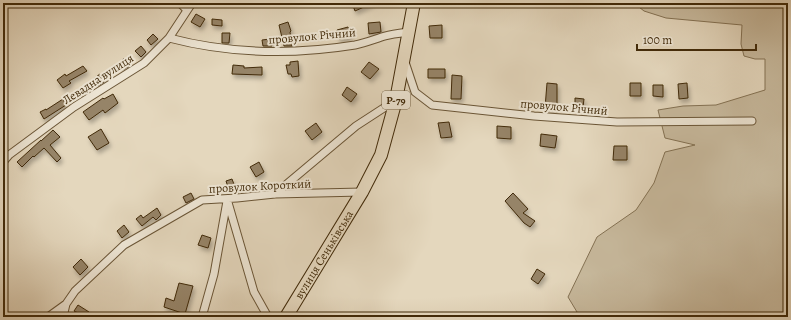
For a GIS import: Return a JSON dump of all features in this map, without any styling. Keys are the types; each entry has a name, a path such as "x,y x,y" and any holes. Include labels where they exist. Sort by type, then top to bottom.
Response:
{"main road":[{"name":"Р-79","path":"362,192 381,156 396,100 414,3"},
{"name":"вулиця Сенькiвська","path":"286,317 362,192"}],"street":[{"path":"180,3 187,10"},
{"name":"Левадна вулиця","path":"3,162 9,155 74,107 144,63 169,38 192,3"},
{"name":"провулок Річний","path":"169,38 186,43 229,50 281,52 357,44 386,36 409,32"},
{"name":"провулок Рiчний","path":"404,59 415,92 432,105 534,116 617,122 752,121"},
{"path":"275,194 356,126 396,100"},
{"name":"провулок Короткий","path":"63,317 66,304 75,291 124,245 202,200 275,194 362,192"},
{"path":"202,317 214,274 227,199"},
{"path":"227,199 254,292 268,317"},
{"path":"48,317 66,304"},
{"path":"3,315 7,317"}],"shaded area":[{"path":"634,3 788,3 788,317 580,317 568,297 597,237 636,210 654,183 665,152 695,145 665,138 658,110 683,106 716,105 765,90 765,59 755,59 744,56 741,44 742,25 666,18 644,11"}],"building":[{"path":"352,3 373,3 355,11"},
{"path":"196,14 205,19 200,27 191,22"},
{"path":"212,19 222,20 222,26 212,25"},
{"path":"288,22 291,31 292,46 284,46 279,25"},
{"path":"380,22 381,32 369,34 368,23"},
{"path":"442,25 442,38 430,38 429,26"},
{"path":"348,27 351,36 339,39 337,30"},
{"path":"222,33 230,33 229,43 222,43"},
{"path":"153,34 158,39 151,45 147,40"},
{"path":"270,39 272,46 263,46 262,40"},
{"path":"141,46 146,52 141,57 135,51"},
{"path":"124,58 131,65 124,69 119,63"},
{"path":"298,61 299,76 292,77 291,74 288,74 286,65 290,65 290,62"},
{"path":"369,62 379,69 370,79 361,72"},
{"path":"233,65 244,66 244,68 262,67 262,75 232,74"},
{"path":"83,66 87,71 69,81 71,83 63,88 57,80 65,74 66,76"},
{"path":"428,69 445,69 445,78 428,78"},
{"path":"100,74 105,81 98,86 93,79"},
{"path":"452,75 462,76 461,99 451,99"},
{"path":"547,83 557,84 557,108 545,108"},
{"path":"630,83 641,83 641,96 630,96"},
{"path":"687,83 688,98 679,99 678,84"},
{"path":"653,85 663,85 663,97 653,96"},
{"path":"347,87 357,94 351,102 342,95"},
{"path":"113,94 118,103 105,113 103,110 89,120 83,112 103,98 104,99"},
{"path":"575,98 584,99 583,107 575,107"},
{"path":"63,99 66,105 44,119 40,112 46,110"},
{"path":"449,122 452,137 441,138 438,123"},
{"path":"316,123 322,132 312,140 305,131"},
{"path":"497,126 511,127 511,139 497,138"},
{"path":"101,129 109,143 97,150 88,137"},
{"path":"53,130 60,137 50,145 61,158 57,162 44,148 22,167 17,162"},
{"path":"541,134 557,136 555,148 540,146"},
{"path":"614,146 627,146 627,160 613,160"},
{"path":"259,162 264,172 256,177 250,167"},
{"path":"232,179 235,187 229,190 226,181"},
{"path":"191,193 194,199 186,203 183,197"},
{"path":"513,193 528,209 523,213 535,221 530,227 524,223 505,201"},
{"path":"157,208 161,215 156,220 153,217 142,226 136,219 141,215 143,218"},
{"path":"124,225 129,232 122,238 117,231"},
{"path":"202,235 211,238 208,248 198,245"},
{"path":"81,259 88,267 80,275 73,267"},
{"path":"537,269 545,274 538,284 531,279"},
{"path":"179,283 193,286 185,314 164,307 166,298 174,301"},
{"path":"78,305 89,312 86,317 74,311"}]}
